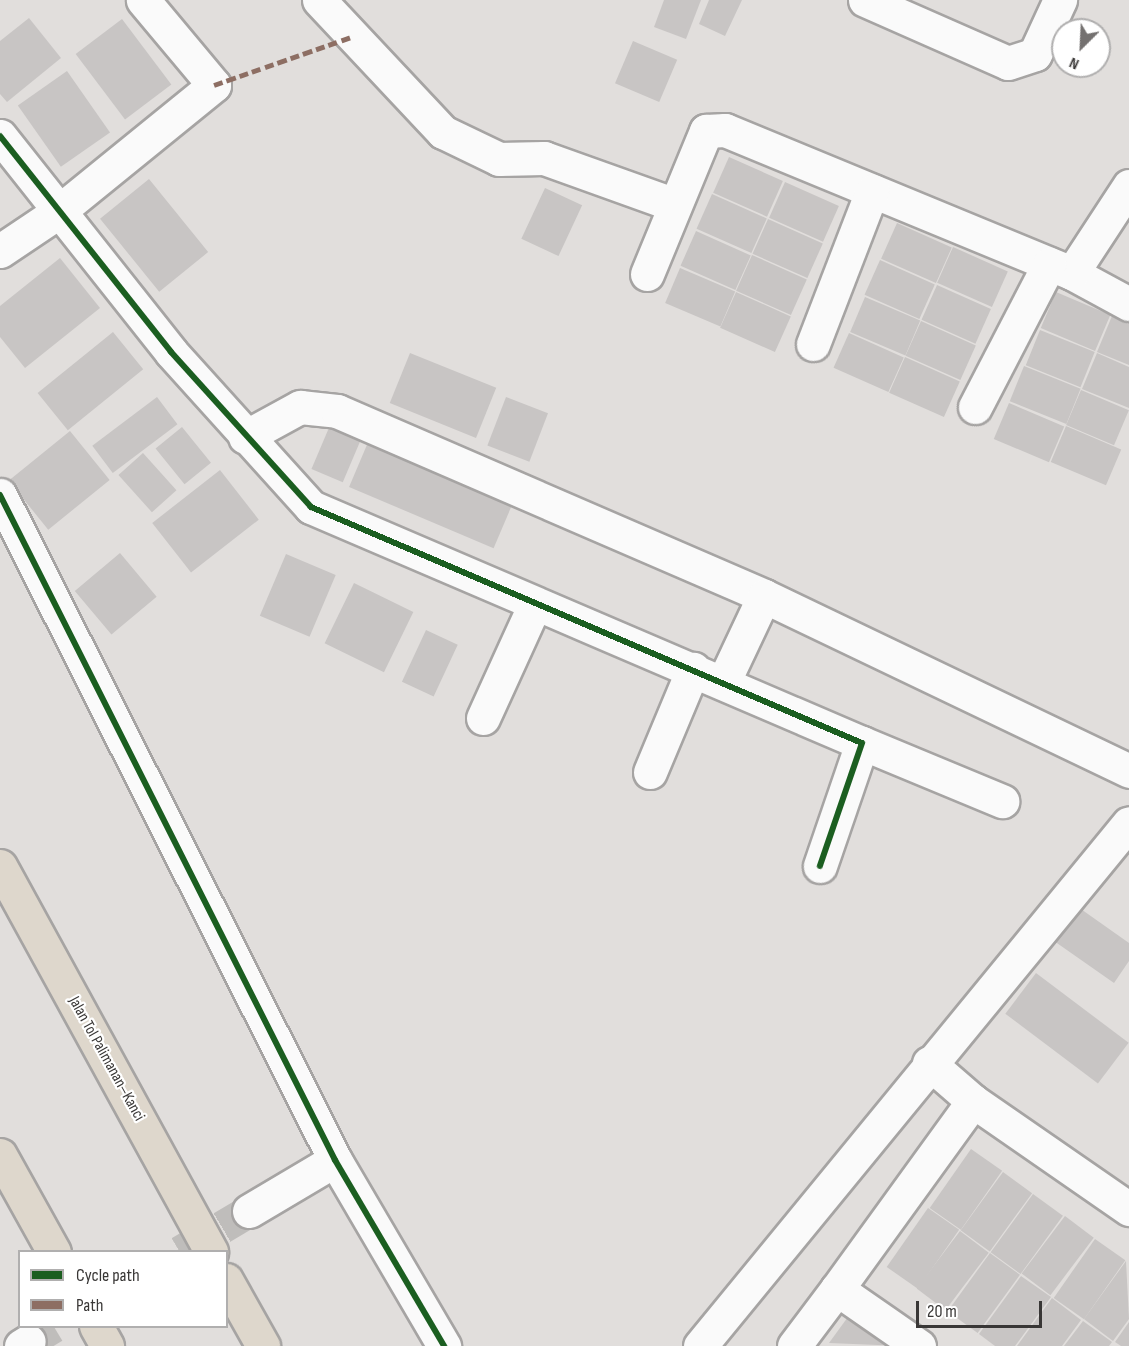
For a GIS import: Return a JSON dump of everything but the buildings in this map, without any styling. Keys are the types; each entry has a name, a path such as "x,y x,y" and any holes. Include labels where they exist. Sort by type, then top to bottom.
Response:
{"highway":[{"name":"Jalan Tol Palimanan–Kanci","path":"0,866 210,1250"},
{"path":"0,1155 53,1250"},
{"path":"228,1284 263,1346"},
{"path":"97,1328 107,1346"}],"street":[{"path":"0,250 58,212 214,85 143,0"},
{"path":"319,0 443,132 499,159 544,158 675,205"},
{"path":"865,0 1008,63 1035,54 1060,0"},
{"path":"647,274 706,132 725,130 1060,268 1129,304"},
{"path":"0,136 58,212 245,437 311,507 1002,801"},
{"path":"975,407 1060,268 1129,186"},
{"path":"813,344 872,191"},
{"path":"245,437 300,407 337,411 764,597 1129,771"},
{"path":"0,495 334,1160 444,1346"},
{"path":"724,681 764,597"},
{"path":"483,718 535,604"},
{"path":"650,772 693,669"},
{"path":"820,866 862,743"},
{"path":"700,1346 929,1063 1129,823"},
{"path":"929,1063 973,1101 1129,1209"},
{"path":"794,1346 973,1101"},
{"path":"249,1211 334,1160"},
{"path":"837,1289 919,1346"}],"tunnel":[{"path":"183,1250 249,1211"},
{"path":"29,1341 51,1328"}],"marked path":[{"path":"214,85 351,37"}],"cycle path":[{"path":"0,136 171,352 311,507 862,743 820,866"},
{"path":"0,495 335,1160 444,1346"}]}
